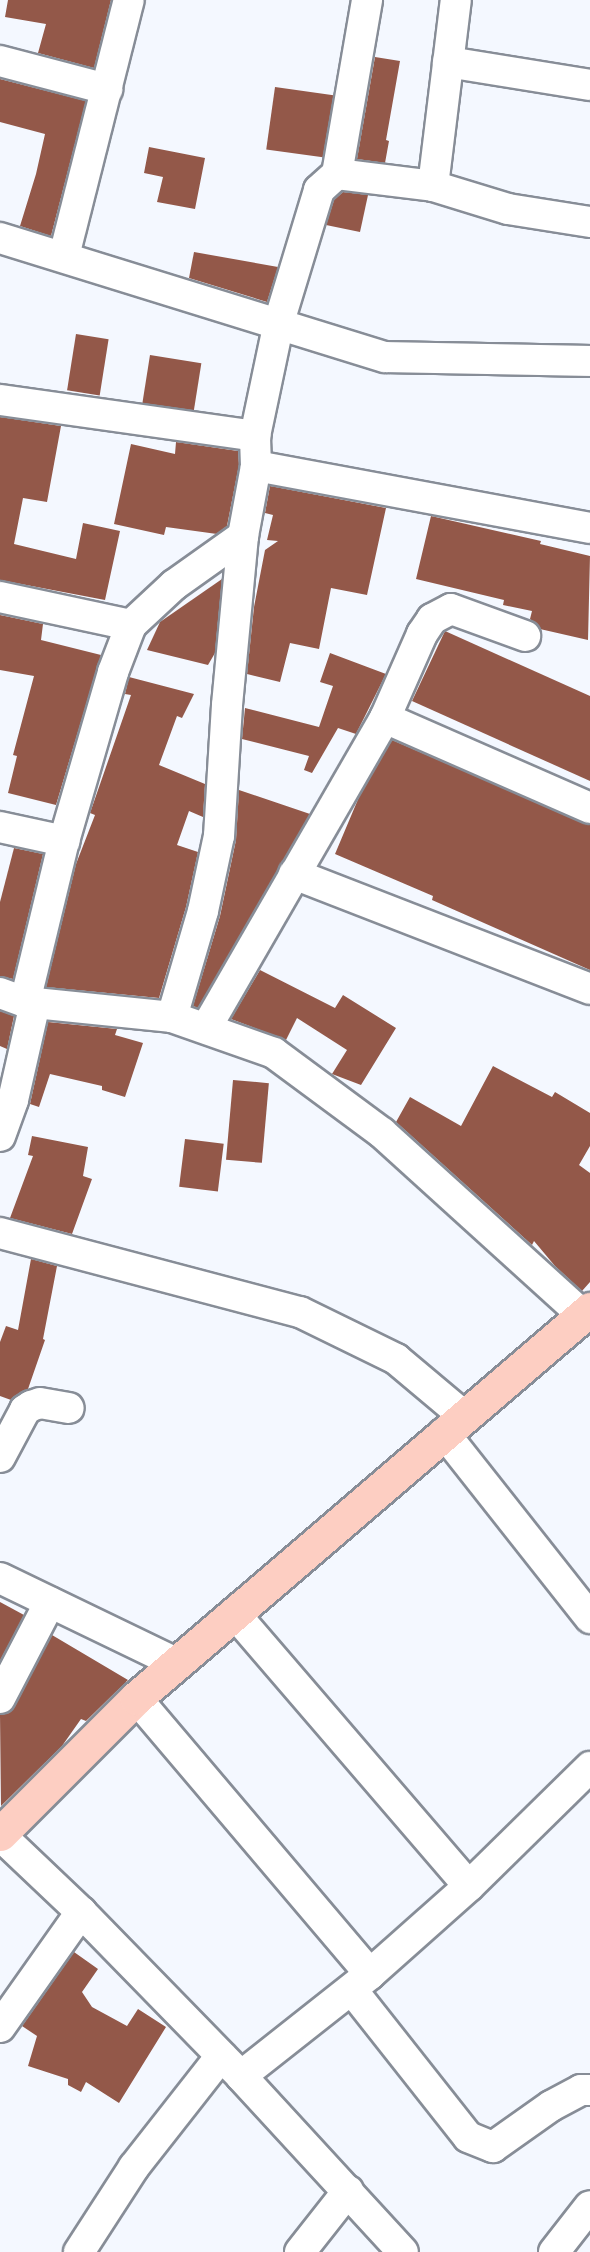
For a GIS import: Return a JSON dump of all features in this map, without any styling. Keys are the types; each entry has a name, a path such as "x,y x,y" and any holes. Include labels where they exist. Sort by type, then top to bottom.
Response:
{"main road":[{"path":"0,1835 136,1698 586,1312"}],"street":[{"path":"64,256 129,0"},
{"path":"172,1017 203,911 219,836 243,536 256,466 255,436 279,322 319,190 337,174 367,0"},
{"path":"433,186 456,0"},
{"path":"0,61 106,89"},
{"path":"448,62 590,86"},
{"path":"337,174 433,186 508,209 590,222"},
{"path":"0,238 279,322 385,357 590,361"},
{"path":"0,400 255,436"},
{"path":"256,466 588,522"},
{"path":"0,1136 13,1100 20,999 113,672 131,625 174,585 243,536"},
{"path":"0,597 131,625"},
{"path":"206,1028 386,718 422,634 432,619 451,609 525,636"},
{"path":"386,718 590,808"},
{"path":"0,827 64,841"},
{"path":"294,874 590,989"},
{"path":"20,999 172,1017 274,1053 382,1133 586,1312"},
{"path":"0,1233 300,1312 396,1359 454,1425 587,1610"},
{"path":"0,1458 26,1410 31,1406 40,1403 69,1408"},
{"path":"0,1578 176,1663"},
{"path":"0,1698 50,1602"},
{"path":"234,1613 470,1886"},
{"path":"136,1698 361,1982 468,2137 493,2147 551,2106 581,2090 590,2090"},
{"path":"241,2076 361,1982 470,1886 590,1767"},
{"path":"0,1835 81,1912 241,2076 403,2252"},
{"path":"0,2027 81,1912"},
{"path":"79,2252 134,2167 221,2056"},
{"path":"311,2247 348,2191"},
{"path":"554,2252 590,2206"}],"building":[{"path":"8,0 111,0 94,68 38,53 46,24 5,17"},
{"path":"375,57 400,61 386,140 389,141 385,163 357,159"},
{"path":"0,79 86,101 51,236 20,226 36,174 45,134 0,122"},
{"path":"275,87 333,95 325,158 266,149"},
{"path":"149,147 205,158 195,209 157,202 163,177 144,173"},
{"path":"343,192 368,195 360,232 326,225 334,200"},
{"path":"194,252 278,267 267,302 189,278"},
{"path":"76,334 109,339 100,395 67,390"},
{"path":"150,355 201,363 194,412 142,403"},
{"path":"0,417 61,426 47,502 23,498 14,544 76,559 83,523 120,531 105,600 0,580"},
{"path":"176,442 238,451 239,465 227,526 217,534 166,527 164,535 114,524 131,444 175,454"},
{"path":"270,486 386,508 367,595 331,588 319,649 290,643 280,682 247,674 254,607 265,550 278,541 267,540 273,515 265,513"},
{"path":"431,516 541,541 540,544 590,556 588,640 540,629 530,619 532,611 503,605 504,600 416,579"},
{"path":"222,579 215,653 208,665 147,650 160,622"},
{"path":"0,615 43,624 41,640 101,655 56,805 8,793 17,756 13,755 34,676 0,670"},
{"path":"445,631 590,696 590,781 412,701"},
{"path":"330,653 386,674 356,734 338,728 312,773 304,770 309,756 242,739 245,708 319,727 333,686 320,682"},
{"path":"129,677 194,694 182,718 177,716 159,765 205,784 203,817 189,811 177,845 198,852 186,907 159,998 46,987 76,864 95,815 90,813 131,695 125,694"},
{"path":"392,740 590,825 590,970 432,900 433,896 335,854 359,797"},
{"path":"239,790 310,814 198,1008 193,1006 220,916 236,840"},
{"path":"14,848 43,854 13,979 0,976 0,902"},
{"path":"260,970 335,1008 343,995 396,1028 361,1085 332,1074 347,1050 297,1018 286,1040 231,1019"},
{"path":"0,1011 14,1016 7,1049 0,1046"},
{"path":"48,1022 117,1029 115,1035 143,1043 125,1097 102,1090 102,1086 50,1074 39,1107 30,1104"},
{"path":"493,1066 552,1097 555,1092 590,1113 590,1146 579,1165 590,1173 590,1282 582,1291 555,1266 534,1241 532,1245 396,1122 410,1097 461,1126"},
{"path":"233,1080 269,1083 262,1163 226,1160"},
{"path":"32,1136 88,1147 83,1176 92,1179 72,1234 10,1218 33,1156 28,1155"},
{"path":"185,1139 224,1144 218,1191 179,1187"},
{"path":"31,1259 57,1266 43,1339 45,1340 28,1389 11,1400 0,1396 0,1342 6,1326 18,1330"},
{"path":"0,1602 24,1615 0,1661"},
{"path":"52,1635 128,1680 86,1721 81,1719 62,1746 1,1806 0,1715 9,1713 15,1706"},
{"path":"74,1952 98,1969 82,1992 92,2007 127,2026 138,2009 166,2027 119,2103 86,2082 81,2092 68,2085 68,2079 28,2066 37,2036 22,2026"}]}
